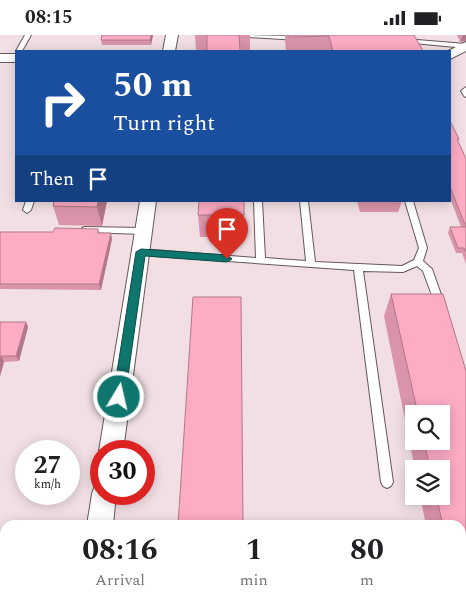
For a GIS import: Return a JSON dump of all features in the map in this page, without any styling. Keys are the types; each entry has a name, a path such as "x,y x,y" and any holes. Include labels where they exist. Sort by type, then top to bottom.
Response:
{"street":[{"path":"169,50 172,35"},
{"path":"451,54 466,46"},
{"path":"0,58 15,58"},
{"path":"113,440 148,202"},
{"path":"101,520 103,505"}],"lane":[{"path":"20,50 28,35"},
{"path":"249,35 307,38"},
{"path":"395,40 466,46"},
{"path":"466,89 464,91 466,95"},
{"path":"27,210 30,202"},
{"path":"258,202 261,261"},
{"path":"304,202 311,265"},
{"path":"141,252 311,265 403,269 418,262 423,248 409,202"},
{"path":"77,230 144,231"},
{"path":"418,262 427,269 443,313"},
{"path":"358,267 388,482"}],"building":[{"path":"102,35 151,35 150,40 101,40"},
{"path":"207,35 239,35 240,50 207,50"},
{"path":"288,35 414,35 422,50 333,50 329,36 288,37"},
{"path":"451,123 466,159 466,227 451,190"},
{"path":"54,202 98,202 97,207 53,206"},
{"path":"199,202 244,202 244,215 198,215"},
{"path":"450,227 466,227 466,252 464,248 458,248"},
{"path":"55,228 98,229 98,233 111,233 99,284 0,284 0,232 53,232"},
{"path":"391,294 443,294 466,371 466,520 442,520 438,505 450,505 450,460 428,460 426,450 450,450 450,405 416,405"},
{"path":"193,297 241,297 243,520 178,520"},
{"path":"0,322 26,322 16,356 1,356 0,360"}],"route":[{"path":"119,397 141,252 227,259"}]}
